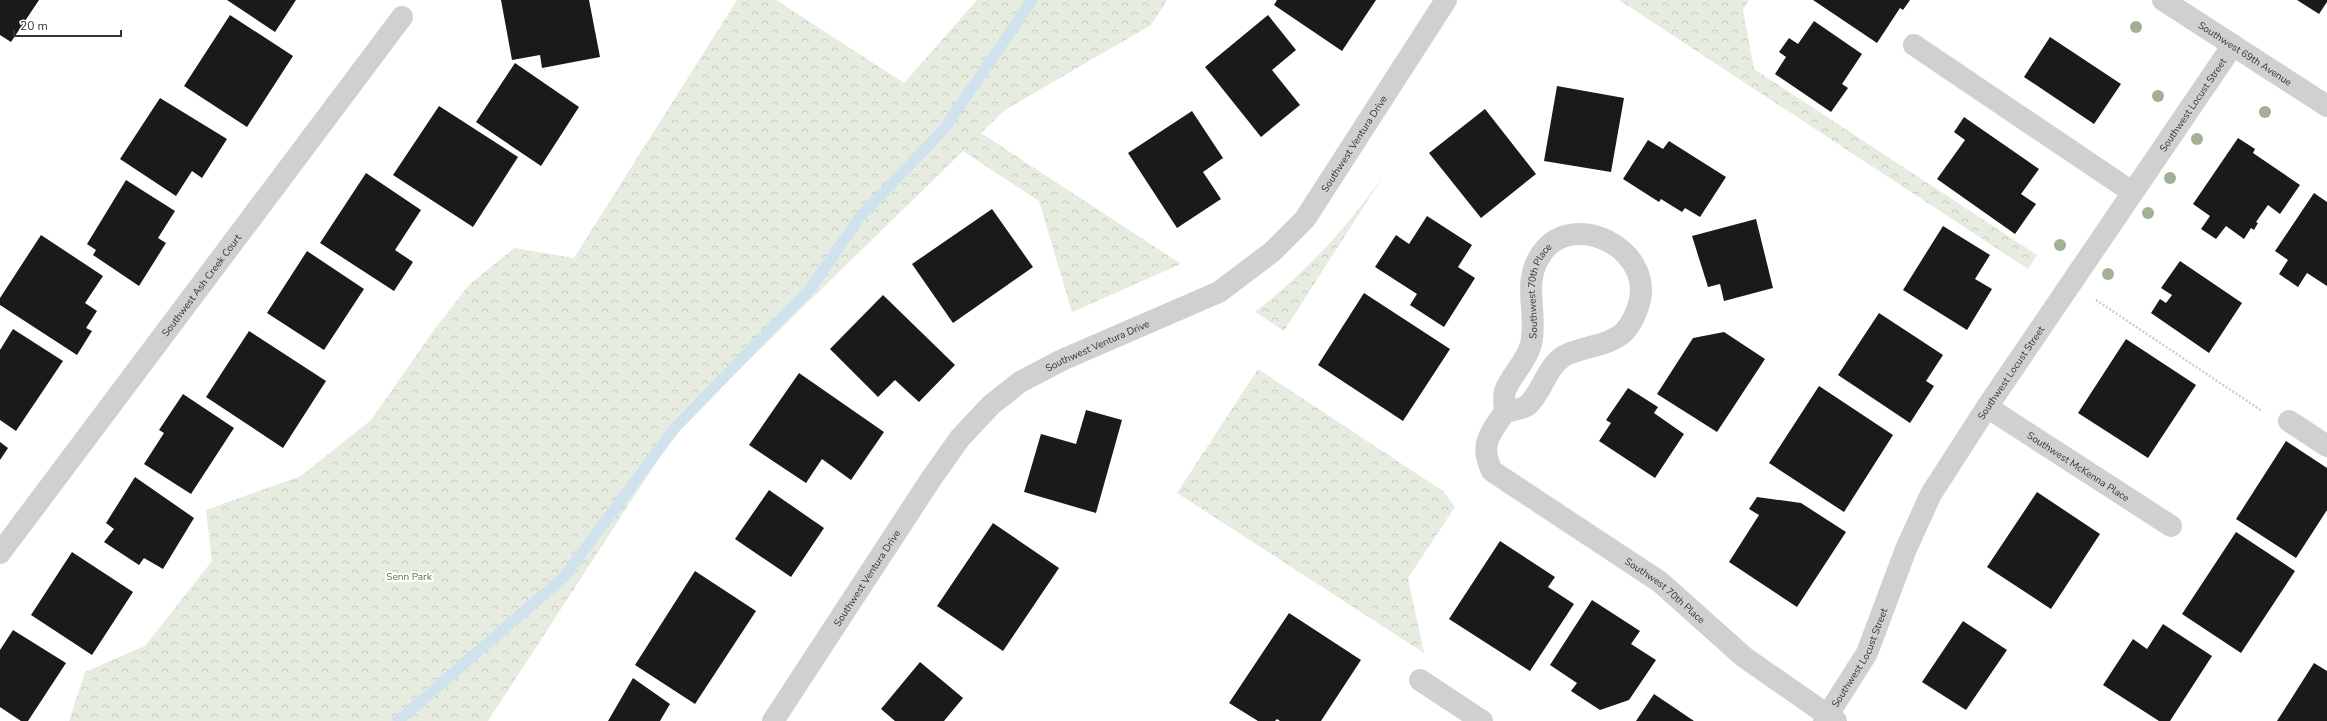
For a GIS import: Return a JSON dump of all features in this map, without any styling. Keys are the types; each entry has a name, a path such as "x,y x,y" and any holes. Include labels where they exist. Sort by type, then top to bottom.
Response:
{"street":[{"name":"Southwest Ventura Drive","path":"773,721 960,438 991,405 1020,382 1062,360 1219,292 1272,252 1305,219 1446,0"},
{"name":"Southwest 69th Avenue","path":"2163,0 2327,106"},
{"name":"Southwest Ash Creek Court","path":"0,553 402,18"},
{"path":"1914,45 2132,192"},
{"name":"Southwest Locust Street","path":"1829,719 1867,653 1906,549 1931,494 1987,407 2233,45"},
{"name":"Southwest 70th Place","path":"1505,412 1527,406 1562,357 1609,340 1624,332 1634,318 1640,301 1641,286 1638,273 1633,261 1624,250 1611,241 1580,235 1566,236 1553,242 1540,255 1533,270 1530,286 1534,322 1531,346 1504,392 1505,412 1487,441 1486,458 1492,471 1660,582 1744,657 1829,719"},
{"name":"Southwest McKenna Place","path":"1987,407 2171,526"},
{"path":"2289,421 2327,446"},
{"path":"1420,680 1482,721"}],"path":[{"path":"2071,283 2263,412 2289,421"}],"green space":[{"name":"Senn Park","path":"737,0 776,0 904,83 977,0 1167,0 1151,25 1005,110 981,133 1181,264 1072,312 1039,201 963,151 678,429 488,721 69,721 85,672 145,646 212,561 206,510 301,476 371,420 434,330 469,285 514,248 574,258"},
{"path":"1619,0 1749,0 1743,10 1754,69 2037,255 2028,269"},
{"path":"1384,175 1284,331 1255,312 1309,265 1370,195"},
{"path":"1258,369 1443,491 1455,507 1408,578 1424,653 1177,493"}],"building":[{"path":"0,0 39,0 11,42 0,35"},
{"path":"227,0 296,0 275,32"},
{"path":"501,0 589,0 600,57 542,68 540,55 512,60"},
{"path":"1277,0 1376,0 1342,51 1274,5"},
{"path":"1813,0 1910,0 1903,10 1900,8 1877,43"},
{"path":"2297,0 2327,0 2327,2 2319,14"},
{"path":"230,15 293,56 247,127 184,86"},
{"path":"1268,15 1296,50 1272,70 1300,105 1261,137 1205,67"},
{"path":"1814,21 1862,54 1842,84 1848,88 1831,112 1775,74 1786,57 1779,52 1789,38 1798,44"},
{"path":"2050,37 2121,84 2094,124 2024,77"},
{"path":"515,63 579,107 541,166 476,122"},
{"path":"1557,86 1624,98 1611,172 1544,161"},
{"path":"160,98 227,139 202,178 192,171 176,196 120,159"},
{"path":"439,106 518,157 473,227 393,175"},
{"path":"1485,109 1536,174 1481,218 1429,153"},
{"path":"1192,111 1223,158 1203,172 1221,199 1177,228 1128,153"},
{"path":"1964,117 2039,169 2021,194 2036,204 2015,234 1937,179 1965,140 1954,132"},
{"path":"2238,138 2255,149 2253,153 2300,185 2280,214 2268,205 2256,222 2258,223 2254,230 2251,228 2244,239 2226,226 2216,239 2201,229 2210,216 2193,204"},
{"path":"1648,140 1663,149 1669,141 1726,177 1700,217 1685,208 1682,212 1661,199 1659,202 1623,179"},
{"path":"366,173 421,210 395,250 413,262 394,291 320,243"},
{"path":"126,180 175,211 158,238 166,243 139,286 93,255 96,250 87,244"},
{"path":"2314,193 2327,202 2327,286 2307,273 2298,287 2279,274 2288,260 2275,251"},
{"path":"992,209 1033,267 953,323 912,264"},
{"path":"1427,216 1472,245 1458,267 1475,278 1444,327 1410,305 1417,294 1375,267 1396,235 1409,244"},
{"path":"1756,219 1773,288 1724,301 1720,284 1708,287 1692,236"},
{"path":"1943,226 1990,255 1975,279 1992,289 1967,330 1903,290"},
{"path":"41,235 103,276 85,303 97,311 86,328 92,331 77,355 0,305 0,298"},
{"path":"307,251 364,289 324,350 267,313"},
{"path":"2180,261 2242,303 2209,353 2151,313 2160,299 2166,303 2172,295 2161,288"},
{"path":"1364,293 1450,349 1403,421 1318,365"},
{"path":"883,295 955,365 919,402 895,380 878,397 830,349"},
{"path":"1879,313 1943,355 1926,381 1934,386 1910,423 1838,375"},
{"path":"13,329 63,361 16,431 0,420 0,350"},
{"path":"249,331 326,381 283,448 206,397"},
{"path":"1724,332 1765,359 1717,432 1657,394 1693,338"},
{"path":"2126,339 2196,385 2148,458 2078,413"},
{"path":"799,373 884,432 851,480 822,459 806,483 749,445"},
{"path":"1819,386 1893,435 1844,512 1769,463"},
{"path":"1628,388 1658,407 1654,413 1684,434 1655,478 1599,441 1611,423 1606,420"},
{"path":"183,394 234,428 191,494 144,464 164,433 159,430"},
{"path":"1086,410 1122,420 1096,513 1024,492 1041,434 1076,444"},
{"path":"2286,441 2327,468 2327,510 2296,558 2236,519"},
{"path":"0,442 8,448 0,460"},
{"path":"135,477 194,518 163,569 144,558 139,565 104,542 114,529 106,523"},
{"path":"769,490 824,528 791,577 735,539"},
{"path":"2037,492 2100,534 2051,609 1987,567"},
{"path":"1757,497 1801,503 1846,532 1797,607 1729,562 1759,515 1749,509"},
{"path":"993,523 1059,568 1003,651 937,606"},
{"path":"2236,532 2295,571 2241,653 2182,614"},
{"path":"1500,541 1555,577 1548,587 1574,604 1530,671 1449,619"},
{"path":"72,552 133,592 92,655 31,615"},
{"path":"695,571 756,611 695,704 635,665"},
{"path":"1592,600 1640,631 1631,644 1656,660 1629,700 1600,710 1571,691 1577,683 1550,665"},
{"path":"1289,613 1361,660 1321,721 1280,721 1277,719 1275,721 1258,721 1229,703"},
{"path":"1963,621 2007,650 1966,710 1922,682"},
{"path":"2163,624 2212,656 2170,721 2159,721 2103,685 2133,639 2147,649"},
{"path":"13,630 66,663 28,721 21,721 0,707 0,650"},
{"path":"920,662 963,698 944,721 895,721 881,709"},
{"path":"2314,663 2327,671 2327,721 2277,721"},
{"path":"633,678 670,704 660,721 608,721"},
{"path":"1654,694 1694,721 1636,721"}],"waterway":[{"path":"398,721 565,576 674,429 811,288 859,218 944,129 1032,0"}]}
